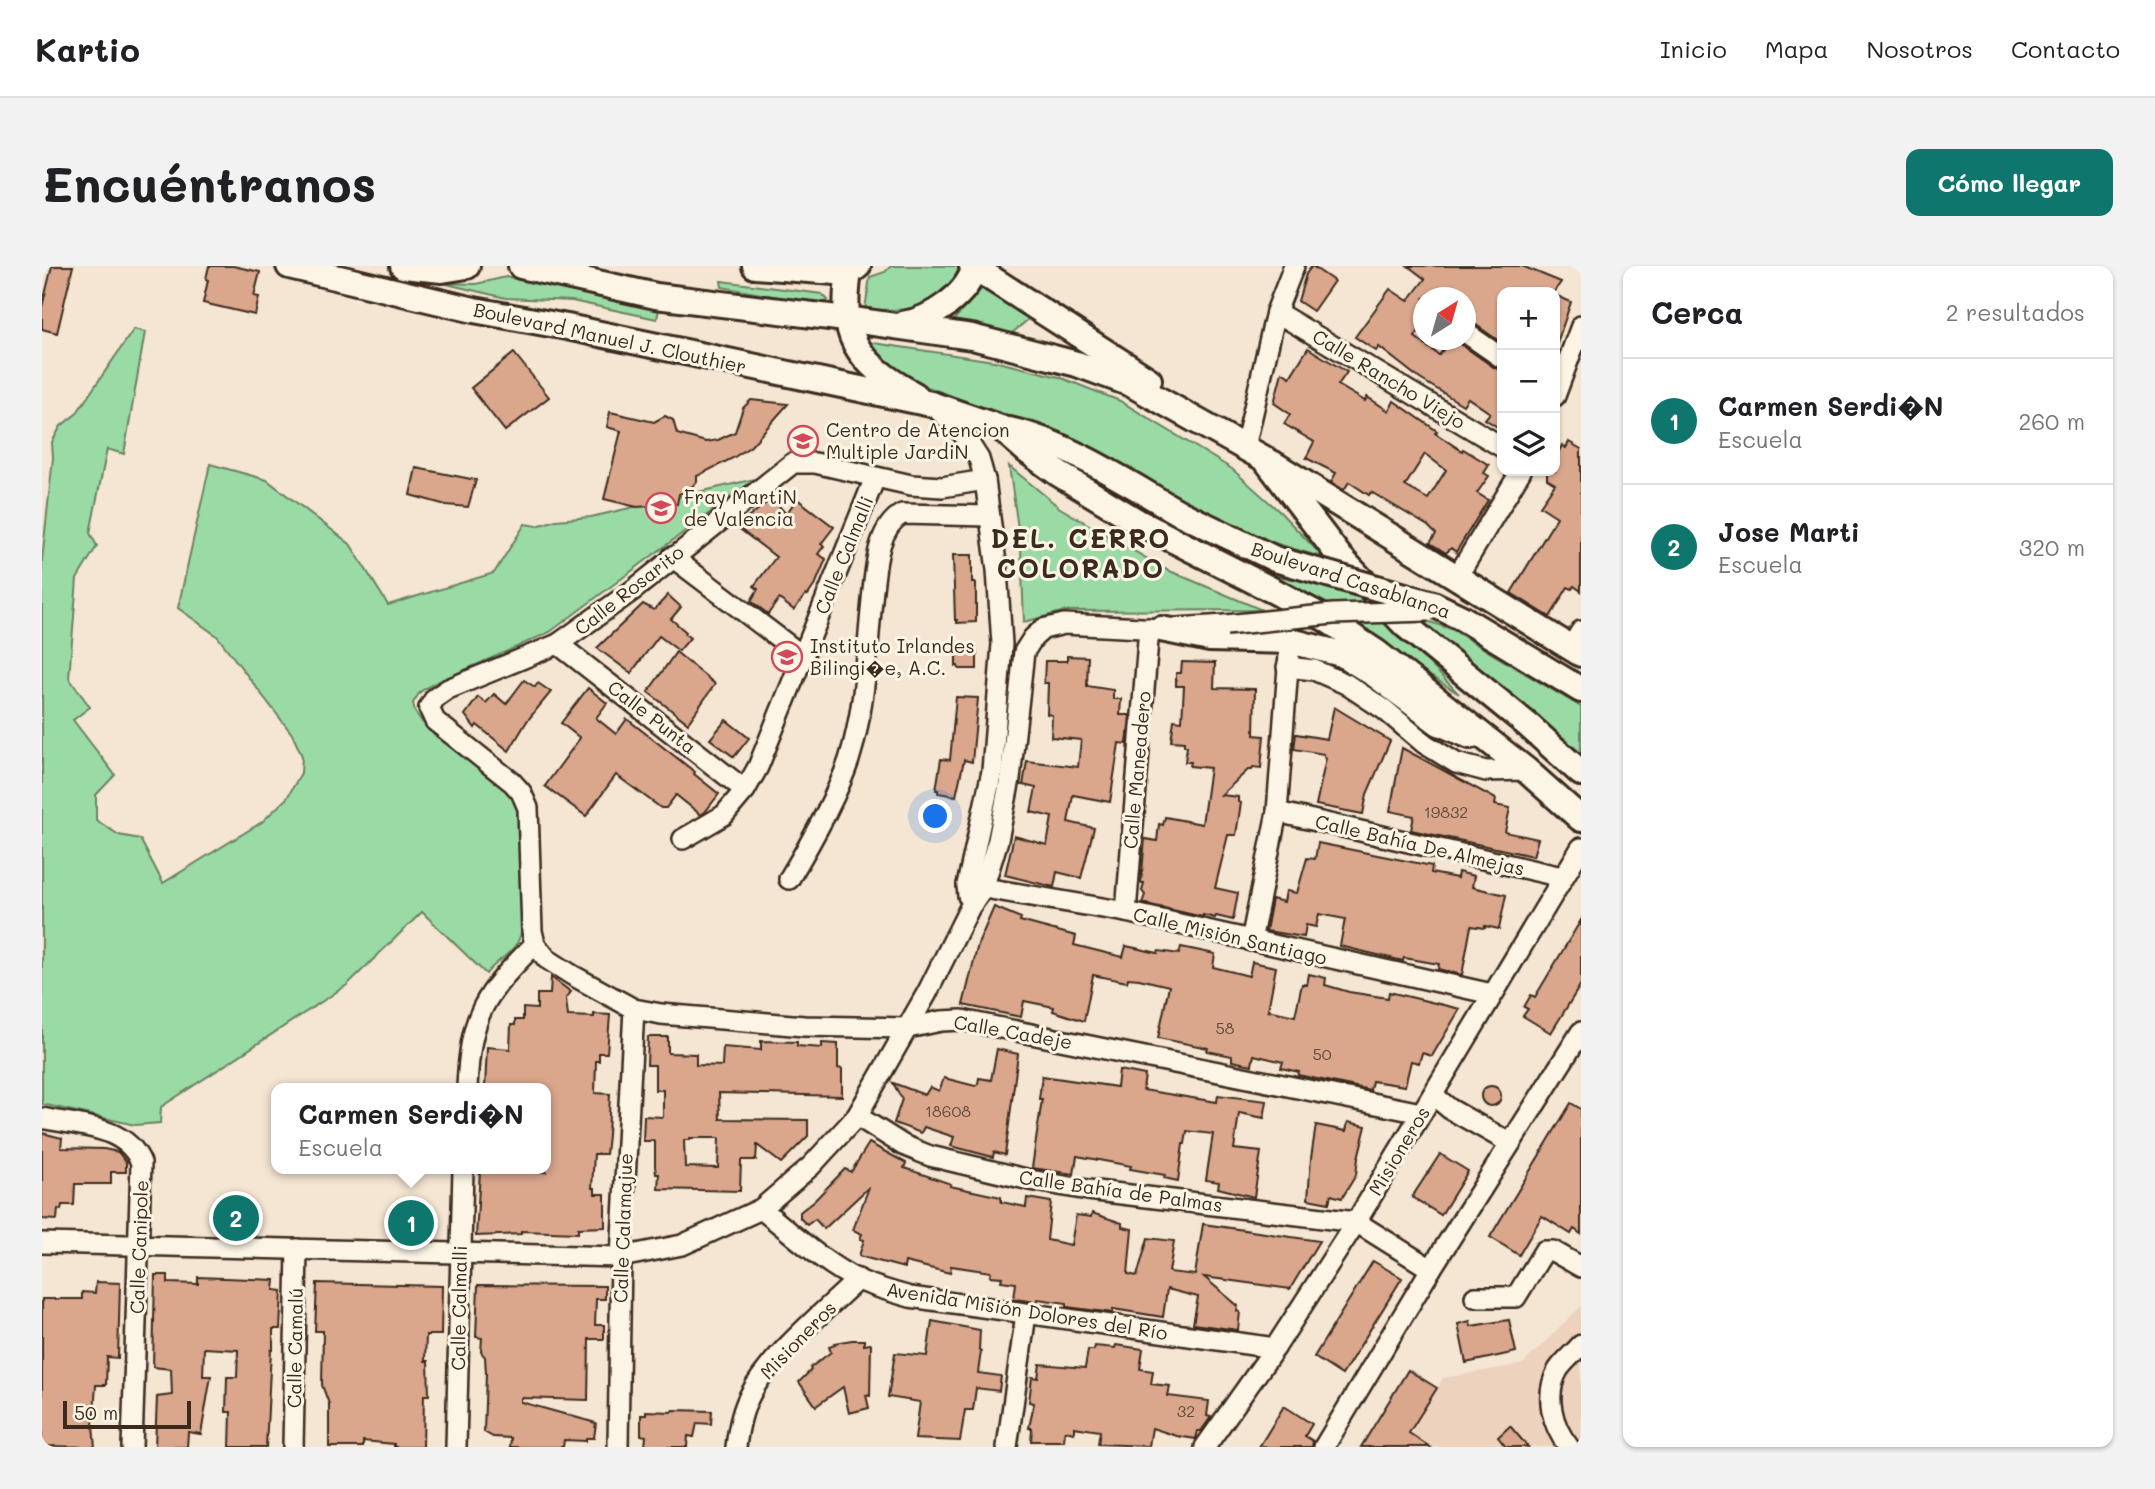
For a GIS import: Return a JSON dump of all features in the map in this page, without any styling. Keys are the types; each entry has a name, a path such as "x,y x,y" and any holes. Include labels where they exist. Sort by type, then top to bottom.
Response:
{"main road":[{"name":"Boulevard Manuel J. Clouthier","path":"289,266 474,310 931,404 1001,428 1059,474 1140,523 1274,591 1343,630 1416,681 1526,770 1581,819"},
{"path":"403,266 442,270 467,266"},
{"path":"521,266 656,296 846,318 972,337 1077,364 1131,384 1175,409"},
{"name":"Boulevard Manuel J. Clouthier","path":"755,266 852,268 846,318 852,338 877,370 931,404"},
{"path":"1008,266 1051,315"},
{"path":"896,326 926,318 943,307 970,279 974,267 1150,380 1175,409"},
{"name":"Boulevard Casablanca","path":"1175,409 1255,454 1457,577 1578,644"},
{"name":"Boulevard Casablanca","path":"1001,428 1030,434 1094,464 1180,513 1275,559 1462,618 1581,690"},
{"path":"1255,454 1340,557 1405,625 1529,726 1581,773"},
{"path":"1155,629 1210,639 1290,641 1342,654 1374,674 1439,723 1497,747"}],"street":[{"path":"1255,454 1276,312 1294,266"},
{"name":"Calle Rancho Viejo","path":"1276,312 1497,444"},
{"path":"1560,382 1581,326"},
{"path":"1476,340 1497,355"},
{"path":"42,1244 621,1257 682,1245 761,1209 811,1166 857,1116 908,1028 970,907 975,887 992,771 1002,644 997,570 985,480 979,459 961,430 931,404"},
{"name":"Calle Rosarito","path":"535,944 532,931 528,807 521,792 512,782 435,721 429,708 435,698 448,689 558,644 632,591 793,463 814,463 911,485 942,487 985,480"},
{"path":"1457,577 1518,476"},
{"name":"Calle Calmalli","path":"683,839 724,815 745,790 758,767 875,478"},
{"path":"789,879 805,853 848,761 862,695 877,561 891,520 902,514 989,516"},
{"path":"672,557 804,657"},
{"path":"975,887 998,840 1010,779 1024,652 1043,629 1064,624 1155,629 1431,608"},
{"name":"Calle Maneadero","path":"1126,912 1155,629"},
{"path":"1251,941 1277,812 1290,641"},
{"name":"Calle Punta","path":"558,644 745,790"},
{"path":"1287,667 1314,670 1346,684 1385,710 1425,744 1457,762 1486,771 1526,770"},
{"name":"Calle Bahía De Almejas","path":"1277,812 1562,877"},
{"name":"Misioneros","path":"1205,1447 1275,1348 1356,1222 1581,848"},
{"name":"Calle Misión Santiago","path":"975,887 1126,912 1492,993"},
{"path":"467,1083 468,1051 474,1026 484,1003 499,980 535,944"},
{"name":"Calle Cadeje","path":"535,944 547,959 634,1009 662,1014 804,1026 908,1028 962,1020 1421,1113"},
{"name":"Calle Calamajue","path":"618,1447 621,1257 634,1009"},
{"path":"1324,1447 1431,1269 1581,1032"},
{"path":"1433,1095 1450,1109 1510,1143"},
{"name":"Calle Bahía de Palmas","path":"857,1116 903,1145 930,1156 1030,1180 1088,1190 1356,1222"},
{"name":"Calle Canipole","path":"42,1118 107,1131 124,1140 136,1151 141,1163 132,1447"},
{"name":"Calle Calmalli","path":"456,1447 463,1174"},
{"name":"Avenida Misión Dolores del Río","path":"761,1209 838,1268 858,1279 910,1297 1275,1348"},
{"path":"1356,1222 1431,1269"},
{"name":"Calle Camalú","path":"293,1447 297,1250"},
{"path":"1475,1297 1516,1297 1544,1251 1553,1251 1581,1266"},
{"name":"Misioneros","path":"736,1447 739,1427 749,1397 761,1376 858,1279"},
{"path":"1007,1447 1026,1314"},
{"path":"1569,1447 1553,1415 1550,1389 1559,1369 1581,1345"}],"shaded area":[{"path":"1581,1306 1581,1447 1404,1447 1443,1378 1523,1364"}],"green space":[{"path":"891,266 959,268 951,283 932,302 909,309 865,309 870,277 885,272"},
{"path":"506,277 659,309 657,319 572,301 506,298 442,283 476,284"},
{"path":"721,281 822,294 828,300 823,305 722,287"},
{"path":"985,285 1032,316 1010,335 950,324"},
{"path":"134,329 145,332 124,454 107,449 90,533 97,546 77,579 69,678 90,707 73,720 115,775 96,795 96,820 119,835 140,839 163,883 262,822 287,798 301,773 302,756 292,734 217,636 178,608 210,464 267,480 350,544 388,605 494,573 525,524 537,526 556,520 591,517 755,479 550,632 433,684 420,692 413,703 415,712 423,723 492,775 505,788 520,812 524,916 517,943 510,951 486,974 422,912 347,985 161,1107 160,1123 135,1125 42,1104 42,560 53,458 52,442 61,426 76,414"},
{"path":"867,342 994,361 1059,377 1120,401 1232,469 1280,512 1324,558 1252,536 1212,520 1060,437 912,381 892,370"},
{"path":"1009,466 1060,508 1165,569 1262,610 1065,611 1024,622 1021,549"},
{"path":"1271,575 1359,591 1459,694"},
{"path":"1409,615 1451,629 1581,707 1581,753 1539,718"}],"building":[{"path":"52,266 73,266 57,333 42,329 42,307"},
{"path":"209,266 233,266 260,272 254,296 259,297 255,315 203,303"},
{"path":"1312,266 1334,281 1313,311 1298,301 1306,274"},
{"path":"1408,266 1522,266 1561,282 1558,287 1497,287 1497,340 1476,325 1476,287 1419,287 1425,279"},
{"path":"1390,289 1408,301 1413,295 1413,350 1432,350 1439,355 1443,350 1469,350 1497,369 1497,427 1485,419 1490,413 1468,398 1463,405 1420,379 1379,347 1376,351 1355,337"},
{"path":"1560,297 1571,302 1560,334"},
{"path":"1308,348 1347,372 1338,385 1365,401 1367,397 1389,411 1394,401 1437,431 1435,433 1489,465 1484,473 1489,476 1477,493 1488,500 1456,552 1451,548 1446,553 1430,543 1436,534 1428,526 1349,482 1344,490 1331,482 1336,473 1306,458 1314,442 1284,424 1290,414 1274,403 1282,372 1290,377","holes":["1425,454 1446,470 1428,499 1405,486"]},
{"path":"514,353 549,397 505,431 471,388"},
{"path":"751,400 788,404 751,446 697,476 697,481 690,489 679,494 677,504 637,507 604,499 621,431 607,427 610,412 654,422 665,416 673,420 677,434 706,442 735,432 743,408"},
{"path":"1569,442 1581,449 1581,591 1574,586 1572,589 1568,587 1550,617 1511,593 1557,517 1540,506 1555,484 1547,479 1547,476 1560,476 1560,449 1562,445 1566,448"},
{"path":"416,468 476,480 468,507 446,505 410,495"},
{"path":"772,498 786,514 797,499 834,527 821,544 824,546 818,554 826,559 808,595 806,594 794,610 779,599 768,614 751,601 758,589 754,586 776,557 737,527"},
{"path":"953,555 972,555 972,583 976,583 976,622 957,623 955,620"},
{"path":"668,595 681,607 671,619 690,638 679,651 659,636 631,673 597,648 643,604 654,610"},
{"path":"676,652 715,684 688,723 648,692"},
{"path":"977,652 977,669 959,669 956,666 956,653"},
{"path":"1067,656 1088,657 1087,686 1113,690 1113,699 1121,699 1120,715 1130,715 1127,744 1119,743 1110,802 1073,795 1068,822 1094,828 1081,878 1057,872 1054,887 1005,875 1014,836 1047,845 1052,817 1031,812 1036,788 1023,785 1027,761 1078,767 1081,740 1051,737 1052,715 1047,714 1048,683 1044,683 1045,661 1067,661"},
{"path":"1182,662 1215,663 1214,688 1255,689 1254,735 1264,736 1261,768 1253,767 1248,770 1221,795 1238,797 1238,802 1241,803 1236,835 1228,835 1215,888 1238,893 1233,920 1216,916 1203,917 1142,903 1145,895 1142,891 1144,883 1141,883 1145,839 1157,841 1159,824 1163,825 1165,817 1202,824 1210,768 1190,766 1191,762 1185,762 1187,746 1184,746 1184,742 1171,741 1174,720 1182,721 1184,686 1176,686 1176,673 1181,673"},
{"path":"524,680 535,687 538,683 551,692 527,721 509,751 477,725 475,728 465,715 478,697 486,703 494,694 506,704"},
{"path":"588,688 607,703 596,718 616,734 627,719 719,794 705,812 701,815 676,795 666,808 661,808 616,775 586,816 545,786 580,738 561,723"},
{"path":"956,697 978,698 972,762 964,760 956,796 938,793 936,790 941,759 950,760"},
{"path":"1334,707 1390,741 1367,794 1363,814 1316,805 1326,758 1324,754 1294,749 1296,734 1327,739"},
{"path":"726,720 749,738 734,757 710,739"},
{"path":"1402,748 1496,799 1495,805 1510,808 1505,832 1538,839 1533,856 1411,830 1414,816 1390,811"},
{"path":"1318,843 1432,866 1431,873 1457,878 1458,872 1474,876 1472,887 1506,895 1499,929 1471,926 1462,975 1438,969 1439,964 1404,958 1403,961 1340,946 1345,919 1319,914 1316,927 1306,925 1304,937 1266,931 1272,899 1284,902 1286,891 1297,893 1307,858 1315,859"},
{"path":"994,907 1021,918 1020,921 1076,936 1074,945 1123,957 1126,946 1158,953 1179,954 1181,947 1215,954 1213,967 1249,976 1252,962 1276,967 1268,1010 1295,1016 1302,984 1307,985 1309,974 1326,978 1325,985 1349,992 1388,998 1389,992 1460,1009 1432,1056 1422,1053 1419,1063 1411,1061 1405,1086 1372,1081 1370,1090 1298,1075 1299,1072 1281,1068 1283,1062 1254,1055 1252,1065 1232,1061 1232,1056 1207,1051 1208,1048 1158,1038 1169,986 1139,979 1128,978 1127,982 1093,975 1084,1021 1053,1011 1054,1007 1024,1001 1021,1017 963,1005 978,944"},
{"path":"1581,920 1581,984 1551,1033 1523,1016 1528,1009 1524,1007 1531,995 1535,997"},
{"path":"551,977 571,992 566,998 568,1016 610,1015 607,1053 599,1053 599,1061 596,1061 595,1093 610,1094 608,1135 606,1154 594,1154 592,1188 595,1188 595,1194 605,1194 605,1227 578,1228 578,1233 521,1231 521,1234 476,1236 480,1174 551,1174 551,1083 485,1083 487,1047 510,1049 511,1025 515,1025 515,1020 523,1020 523,1008 537,1009 537,994 550,994"},
{"path":"648,1037 668,1037 668,1053 696,1054 696,1065 722,1066 723,1047 761,1050 761,1041 797,1042 797,1046 822,1048 822,1043 838,1044 842,1096 719,1093 720,1119 808,1120 808,1136 781,1163 757,1145 756,1160 741,1160 740,1191 658,1189 655,1141 643,1141 644,1116 663,1117 663,1090 655,1090 655,1065 647,1065","holes":["719,1138 718,1168 685,1167 684,1140"]},
{"path":"997,1049 1018,1054 1005,1155 994,1152 993,1157 951,1146 954,1137 924,1127 921,1133 894,1123 902,1099 893,1083 925,1095 930,1087 939,1091 944,1078 975,1086 979,1078 991,1080"},
{"path":"1119,1070 1145,1075 1143,1090 1217,1102 1218,1095 1267,1101 1264,1118 1239,1113 1234,1149 1261,1152 1254,1197 1218,1188 1219,1182 1206,1180 1213,1134 1187,1131 1178,1181 1164,1178 1165,1175 1130,1169 1131,1166 1077,1156 1074,1174 1032,1168 1042,1099 1039,1099 1042,1076 1117,1087"},
{"path":"1491,1086 1498,1089 1501,1096 1498,1103 1491,1106 1484,1103 1481,1096 1484,1089"},
{"path":"1571,1103 1581,1109 1581,1234 1574,1229 1571,1234 1542,1216 1519,1255 1490,1237"},
{"path":"1348,1122 1366,1126 1356,1175 1342,1198 1331,1195 1329,1203 1308,1199 1316,1125 1346,1131"},
{"path":"42,1133 62,1138 61,1148 118,1152 126,1162 126,1172 111,1172 111,1184 75,1184 74,1205 62,1205 61,1210 58,1209 57,1220 42,1219"},
{"path":"869,1143 906,1163 904,1168 951,1184 950,1186 1001,1197 1001,1202 1026,1207 1027,1198 1051,1202 1047,1240 1071,1245 1076,1215 1091,1217 1092,1213 1122,1223 1122,1227 1132,1229 1128,1274 1137,1276 1148,1238 1174,1241 1169,1272 1195,1275 1203,1224 1319,1241 1290,1289 1204,1277 1238,1306 1238,1330 1193,1324 1198,1297 1167,1289 1163,1317 1113,1309 1113,1313 1067,1307 1067,1303 1038,1299 1037,1302 1014,1299 1016,1283 1001,1281 1002,1277 990,1276 991,1272 951,1266 950,1273 905,1262 904,1268 859,1256 864,1240 860,1239 862,1234 853,1230 869,1187 824,1229 815,1219 807,1225 800,1218 800,1212 845,1169 851,1172"},
{"path":"1440,1154 1468,1171 1441,1215 1412,1197"},
{"path":"1373,1261 1402,1278 1342,1375 1314,1357"},
{"path":"155,1275 168,1275 168,1283 198,1284 198,1277 275,1280 274,1290 282,1291 280,1329 273,1329 266,1447 230,1447 231,1412 226,1412 227,1377 237,1377 238,1350 204,1348 203,1376 211,1376 201,1434 188,1432 187,1447 155,1447 157,1397 172,1395 171,1369 153,1367"},
{"path":"96,1282 120,1283 118,1358 107,1357 106,1385 96,1385 93,1426 95,1447 42,1446 42,1299 82,1299 82,1292 95,1293"},
{"path":"317,1283 442,1286 441,1335 426,1335 425,1361 428,1361 429,1395 424,1395 423,1447 394,1447 394,1444 363,1441 363,1447 329,1447 329,1404 322,1385 323,1331 315,1331"},
{"path":"478,1285 605,1286 605,1299 596,1299 595,1325 604,1325 604,1339 589,1339 588,1400 521,1398 521,1402 596,1423 594,1438 586,1438 586,1441 564,1440 563,1447 510,1447 511,1438 493,1437 484,1432 486,1374 485,1357 481,1352 482,1338 476,1337"},
{"path":"1509,1320 1516,1352 1466,1363 1458,1324 1470,1321 1471,1326"},
{"path":"932,1321 980,1330 978,1373 1001,1376 999,1391 976,1388 973,1410 965,1410 960,1441 915,1439 920,1402 888,1397 895,1353 927,1356"},
{"path":"864,1340 864,1345 871,1344 870,1396 866,1395 869,1408 849,1413 843,1387 816,1406 799,1382 810,1368 831,1352 829,1347 835,1345 834,1343"},
{"path":"1116,1345 1143,1349 1140,1369 1153,1371 1151,1384 1170,1386 1168,1396 1209,1401 1207,1416 1211,1417 1201,1431 1198,1431 1196,1439 1152,1428 1149,1446 1098,1444 1100,1431 1074,1427 1074,1433 1065,1431 1064,1441 1031,1441 1032,1428 1029,1428 1034,1403 1029,1402 1032,1377 1038,1378 1040,1364 1085,1368 1088,1350 1094,1350 1095,1346 1115,1348"},
{"path":"1408,1370 1437,1388 1409,1433 1430,1447 1361,1447"},
{"path":"1284,1406 1312,1424 1305,1436 1313,1441 1312,1447 1259,1447"},
{"path":"646,1411 712,1411 711,1424 697,1423 694,1437 688,1436 687,1447 645,1447 646,1436 641,1435 641,1415 646,1415"},
{"path":"1510,1426 1528,1447 1506,1447 1498,1437"}],"place":[{"name":"Centro de Atencion Multiple JardiN","path":"803,441"},
{"name":"Fray MartiN de Valencia","path":"661,508"},
{"name":"Instituto Irlandes Bilingi�e, A.C.","path":"787,657"},
{"name":"Jose Marti","path":"236,1218"},
{"name":"Carmen Serdi�N","path":"411,1223"}],"district":[{"name":"DEL. CERRO COLORADO","path":"1081,554"}]}
